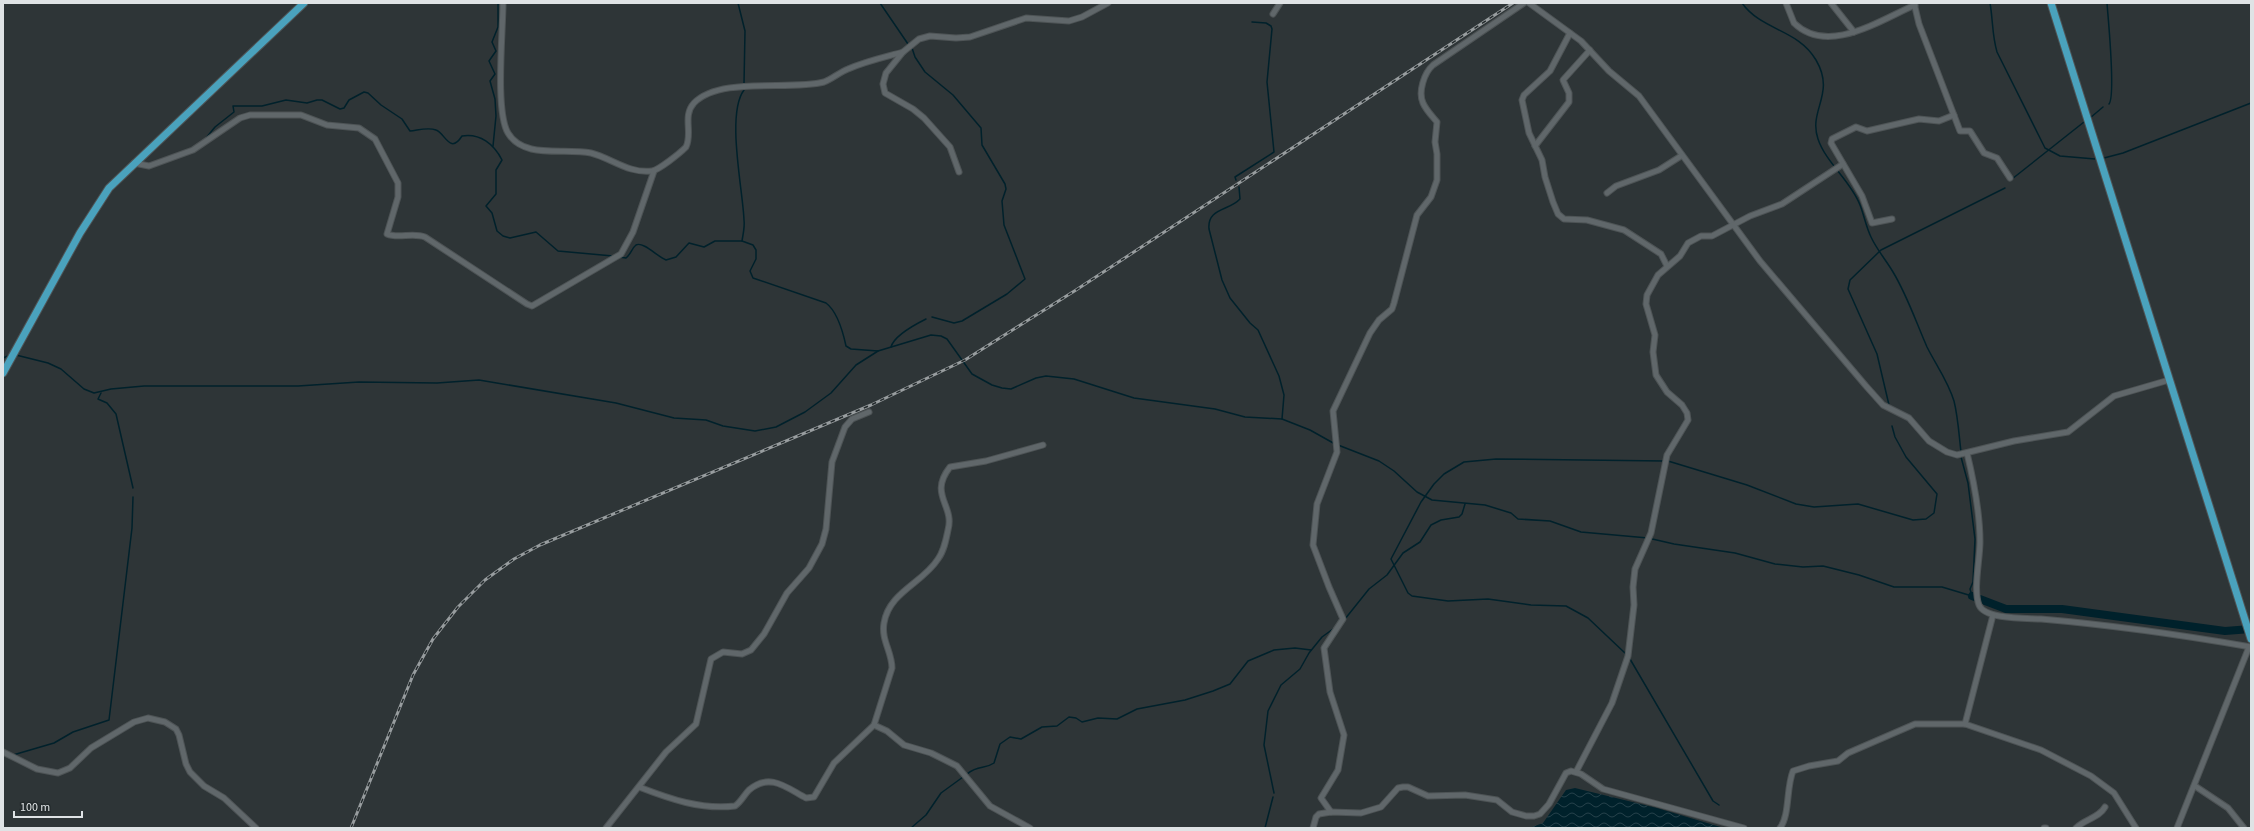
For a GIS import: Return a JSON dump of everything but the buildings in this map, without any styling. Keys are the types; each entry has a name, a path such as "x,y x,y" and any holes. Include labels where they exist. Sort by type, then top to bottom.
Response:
{"main road":[{"path":"3,373 101,199 134,163 304,3"},
{"path":"2051,3 2251,639"}],"street":[{"path":"503,3 501,114 511,137 519,143 534,149 588,153 630,169 654,171"},
{"path":"959,172 950,147 924,118 913,109 885,92 883,84 886,73 903,52 925,37 970,37 1026,18 1069,21 1082,17 1108,3"},
{"path":"1273,14 1280,3"},
{"path":"1331,812 1322,798 1338,770 1344,736 1330,692 1324,648 1343,619 1343,614 1329,587 1314,550 1313,540 1317,504 1337,452 1333,411 1370,333 1379,320 1392,309 1417,215 1431,197 1437,180 1438,154 1435,142 1437,122 1422,102 1422,88 1426,73 1433,65 1524,3"},
{"path":"1529,3 1570,32 1590,50 1609,71 1639,96 1681,156 1760,261 1877,399 1909,418 1926,439 1947,452 1957,455 2014,441 2068,432 2114,396 2169,380"},
{"path":"1786,3 1794,22 1821,37 1854,32 1914,4 1922,32 1960,131 1970,131 1984,153 1997,158 2010,178"},
{"path":"1831,3 1854,32"},
{"path":"1570,32 1547,75 1522,97 1529,133 1542,160 1546,183 1560,217 1587,220 1624,230 1661,254 1667,266"},
{"path":"1535,146 1567,106 1569,93 1563,80 1590,50"},
{"path":"134,163 149,166 193,150 240,118 250,116 302,115 327,125 359,128 375,139 398,183 398,197 387,234 392,236 414,234 425,238 532,306 621,254 633,232 654,171 686,147 688,113 692,105 705,95 717,91 751,86 824,82 855,66 903,52"},
{"path":"1892,219 1872,223 1862,196 1831,141 1851,129 1859,128 1867,131 1919,119 1939,121 1954,115"},
{"path":"1607,193 1616,186 1659,170 1681,156"},
{"path":"1576,772 1612,704 1628,656 1634,605 1633,587 1636,569 1651,533 1667,455 1688,420 1685,410 1663,387 1654,369 1655,335 1648,310 1647,294 1658,275 1680,256 1691,240 1705,235 1712,236 1787,201 1843,164"},
{"path":"606,828 639,787 648,772 666,752 696,724 711,659 723,652 742,654 751,650 764,634 787,593 809,568 822,544 826,529 832,462 845,427 852,419 869,412"},
{"path":"639,787 680,801 710,807 735,806 751,789 770,781 783,784 810,798 816,794 834,763 874,724 892,668 892,662 883,639 885,617 899,595 936,562 942,552 951,520 942,497 942,484 946,472 950,468 986,461 1043,445"},
{"path":"1967,453 1974,481 1980,535 1978,604 1983,610 1993,615 2071,622 2250,647 2177,828"},
{"path":"1965,724 1993,615"},
{"path":"3,752 37,769 58,773 70,768 91,748 134,722 148,718 165,722 176,729 179,734 186,764 190,772 204,786 224,798 256,828"},
{"path":"874,724 887,731 904,745 931,753 957,766 990,806 1030,828"},
{"path":"1780,828 1785,817 1787,798 1793,771 1809,766 1838,761 1848,753 1915,724 1965,724 2041,750 2091,776 2114,793 2136,828"},
{"path":"1313,828 1319,814 1331,812 1357,813 1381,807 1398,788 1408,787 1428,796 1455,794 1497,800 1512,812 1526,816 1534,816 1540,814 1549,804 1566,773 1576,772 1603,789 1744,828"},
{"path":"2195,786 2228,808 2244,828"},
{"path":"2076,828 2089,818 2100,814 2106,807"}],"water":[{"path":"1575,788 1657,808 1724,828 1529,828 1543,823 1566,790"}],"waterway":[{"path":"493,146 496,116 495,99 490,81 495,74 489,61 496,51 492,42 498,27 498,3"},
{"path":"738,3 745,31 744,84"},
{"path":"880,3 908,44"},
{"path":"1742,3 1759,19 1800,42 1816,60 1821,72 1823,83 1823,92 1816,119 1818,139 1827,156 1856,196 1871,237 1898,281 1927,347 1949,387 1954,401 1961,452"},
{"path":"1990,3 1994,40 1997,52 2045,148 2060,156 2095,159"},
{"path":"2107,3 2112,72 2111,98 2109,104"},
{"path":"1236,180 1235,177 1274,152 1267,82 1272,29 1271,26 1266,23 1252,22"},
{"path":"912,48 915,57 925,72 953,95 981,128 982,145 1005,184 1006,189 1002,201 1004,225 1025,279 1007,294 962,321 954,323 932,317"},
{"path":"742,241 744,223 737,153 736,116 739,101 744,90"},
{"path":"206,138 215,127 234,112 233,106 262,106 286,100 307,103 322,100 340,109 344,108 349,100 364,92 368,93 381,105 402,119 410,131 433,129 454,144 462,136 475,136 486,141 495,149 502,160 496,170 496,194 486,206 492,213 497,231 503,236 510,238 536,232 558,251 613,256"},
{"path":"2104,158 2123,153 2251,103"},
{"path":"2090,118 2103,107"},
{"path":"2012,179 2084,122"},
{"path":"1239,187 1240,199 1230,206 1215,213 1209,222 1209,229 1222,280 1230,298 1250,323 1258,330 1279,376 1284,395 1282,419"},
{"path":"1889,405 1877,354 1848,289 1850,280 1881,250 2005,188"},
{"path":"619,257 626,258 635,246 639,244 666,260 676,257 689,243 704,247 715,241 742,241 753,245 756,250 756,259 750,271 753,278 826,303 837,317 842,329 846,346 851,349 878,351"},
{"path":"891,347 896,339 911,327 926,319"},
{"path":"16,355 48,363 61,369 84,389 94,393 111,389 144,386 298,386 359,382 437,383 479,380 616,403 674,418 706,420 723,426 755,431 776,427 805,412 831,393 856,365 878,351 931,335 941,336 947,339 972,374 992,385 1002,388 1011,389 1036,378 1046,376 1074,379 1134,398 1215,409 1245,417 1282,419 1310,430 1335,444"},
{"path":"3,358 10,355"},
{"path":"101,393 98,399 107,403 116,414 133,488"},
{"path":"1668,461 1747,485 1796,504 1814,507 1858,504 1913,520 1926,519 1934,513 1937,494 1906,457 1895,437 1892,426"},
{"path":"1338,445 1379,461 1394,471 1417,492 1432,500 1485,505 1511,513 1518,519 1550,521 1581,532 1648,538 1674,544 1735,553 1775,564 1803,567 1823,566 1859,575 1894,587 1942,587 1972,596"},
{"path":"1961,457 1968,483 1975,539 1973,582 1970,589 1972,596"},
{"path":"1626,654 1588,618 1566,606 1531,605 1488,599 1448,601 1412,596 1408,593 1391,559 1421,502 1434,484 1444,474 1464,462 1496,459 1664,461"},
{"path":"13,755 54,743 73,732 109,720 132,528 133,497"},
{"path":"1345,619 1369,589 1387,575 1403,553 1420,542 1431,525 1441,520 1459,517 1462,514 1465,504"},
{"path":"1972,596 2006,609 2062,609 2225,631 2251,629"},
{"path":"1274,793 1264,745 1268,711 1281,685 1300,669 1309,653 1322,637 1333,629"},
{"path":"967,774 975,769 994,763 1000,744 1010,737 1021,739 1042,727 1057,726 1069,717 1076,718 1082,722 1098,718 1117,719 1137,709 1185,700 1230,684 1248,661 1274,650 1295,648 1311,650"},
{"path":"1630,659 1713,801 1719,805"},
{"path":"911,828 926,815 941,793 963,777"},
{"path":"1265,828 1273,797"}],"railway":[{"path":"351,828 413,675 433,639 458,607 485,580 514,559 540,545 871,405 965,360 1076,290 1513,3"}]}
